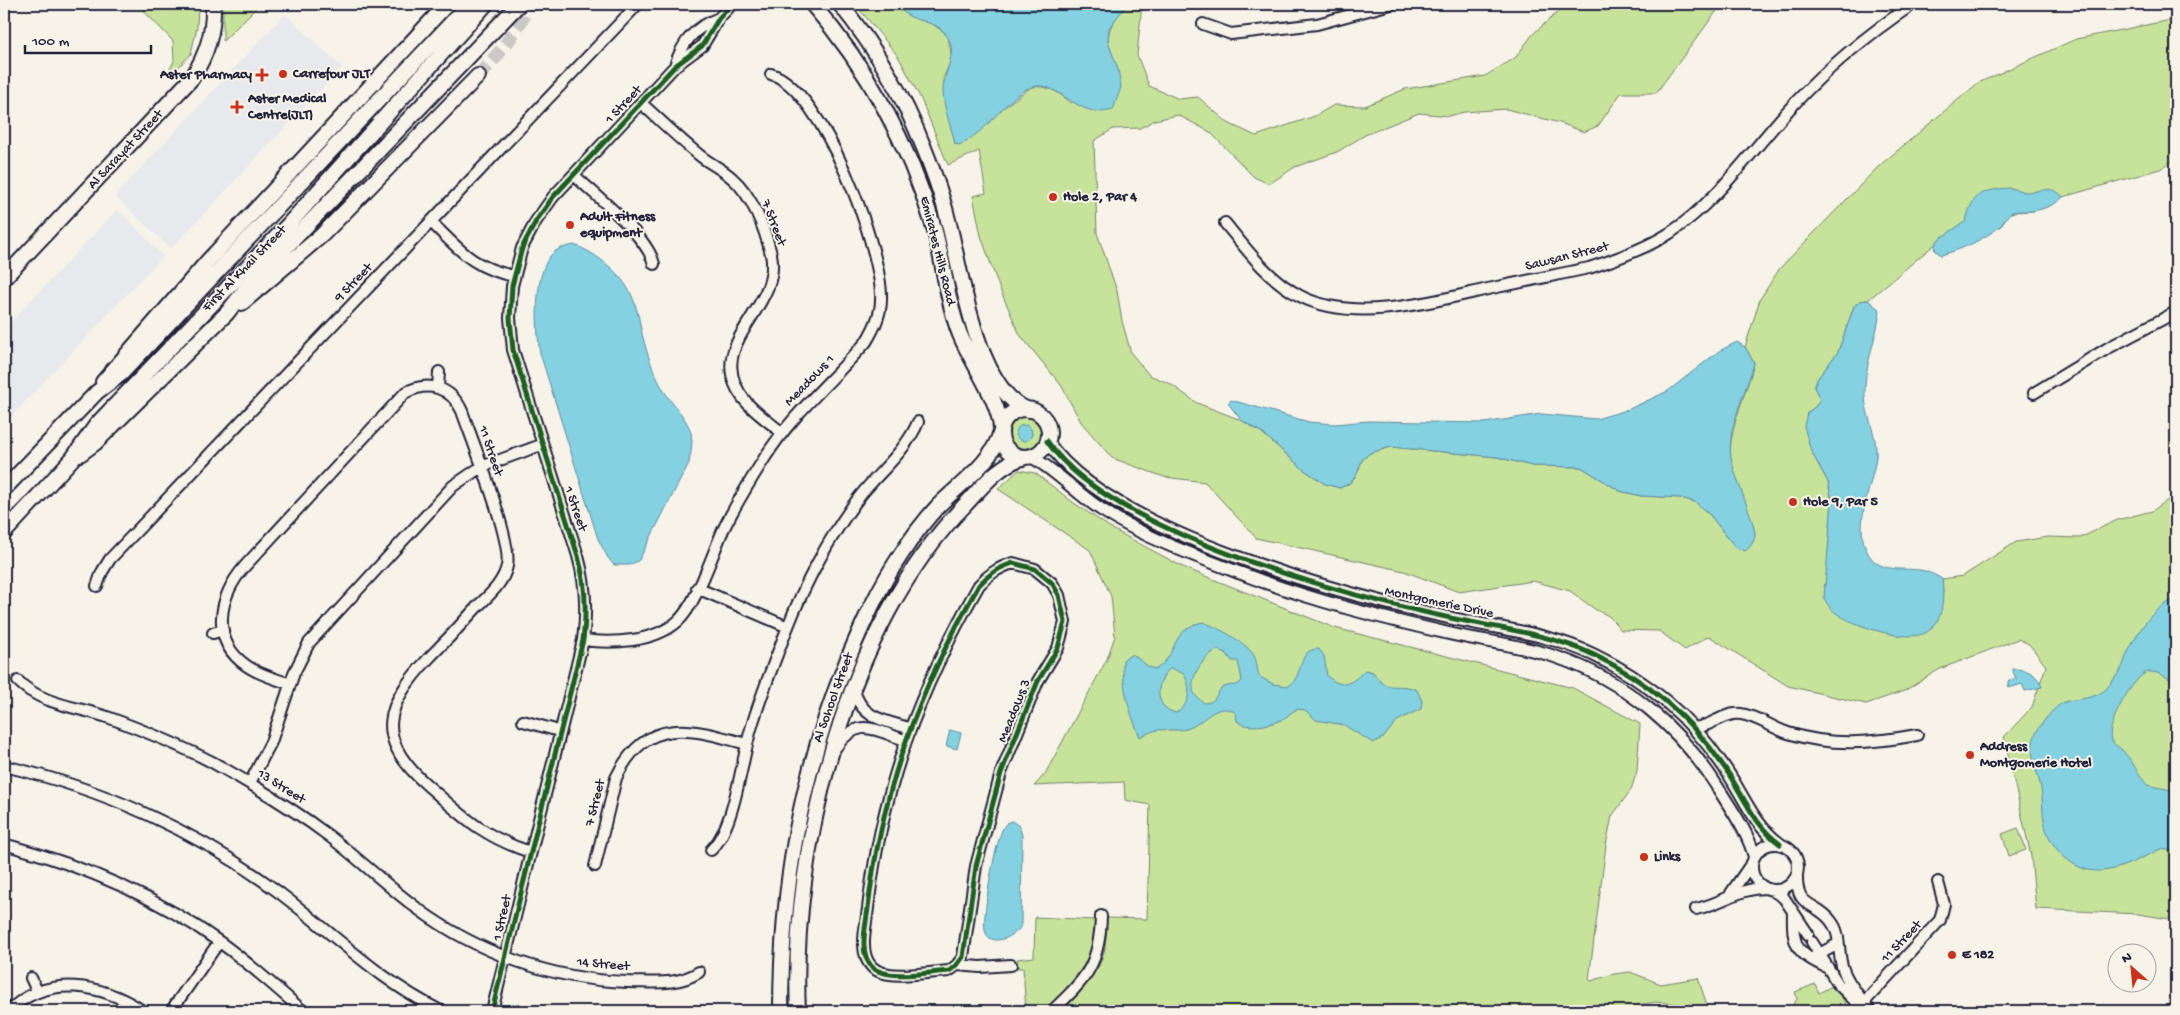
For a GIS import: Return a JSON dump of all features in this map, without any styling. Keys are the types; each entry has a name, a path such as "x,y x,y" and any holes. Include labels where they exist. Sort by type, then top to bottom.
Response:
{"main road":[{"name":"Al Sarayat Street","path":"4,278 192,78 204,60 211,38 213,4"},
{"path":"97,392 110,373 206,262 447,4"},
{"name":"First Al Khail Street","path":"4,489 97,392 121,374 469,4"},
{"name":"First Al Khail Street","path":"4,533 73,458 97,424 288,225 486,4"},
{"path":"73,458 95,443 227,312 245,290 519,4"},
{"name":"Emirates Hills Road","path":"812,4 836,31 879,98 907,151 934,230 949,300 958,331 972,363 995,405 1001,430"},
{"name":"Emirates Hills Road","path":"840,4 867,40 896,89 924,147 945,209 964,295 986,356 1008,397 1014,403 1029,410"},
{"path":"227,312 250,297 322,235 478,76"},
{"path":"1029,410 1041,416 1048,428 1047,441 1040,451 1027,456 1007,449 1001,438 1001,430 1011,413 1029,410"},
{"name":"Al Sohool Street","path":"781,1011 781,980 787,888 796,830 815,750 838,684 865,618 901,554 937,508 991,454 1001,430"},
{"name":"Al Sohool Street","path":"798,1011 797,978 803,893 820,799 832,753 854,689 895,599 929,546 948,521 999,470 1011,462 1027,456"},
{"path":"781,980 786,1011"}],"street":[{"name":"9 Street","path":"97,586 102,572 110,559 432,223 638,4"},
{"path":"675,66 702,46 719,18 732,4"},
{"path":"1203,24 1230,34 1317,24 1353,16 1391,4"},
{"name":"Sawsan Street","path":"1224,223 1259,264 1278,282 1301,296 1326,306 1353,310 1409,306 1589,268 1617,259 1669,233 1693,215 1714,195 1773,127 1827,72 1860,43 1913,4"},
{"path":"675,66 678,55 690,36 708,22 719,18"},
{"name":"1 Street","path":"492,1011 559,731 583,640 586,603 581,568 541,445 513,350 510,318 514,276 522,248 536,221 574,175 675,66"},
{"name":"Meadows 1","path":"583,640 620,642 663,631 684,614 734,510 782,433 800,411 866,342 879,316 881,294 879,273 858,201 839,160 816,120 794,88 786,80 772,74"},
{"name":"7 Street","path":"642,103 699,156 731,176 742,188 754,209 769,246 772,273 764,300 739,335 735,346 733,370 740,393 748,403 782,433"},
{"path":"574,175 641,239 650,253 654,264"},
{"path":"432,223 476,264 490,271 514,276"},
{"path":"2034,394 2108,348 2176,312"},
{"path":"290,684 257,672 241,662 218,632 226,594 245,566 399,399 412,389 429,386 438,387 439,372"},
{"name":"11 Street","path":"438,387 453,396 458,403 506,542 508,558 505,573 497,587 405,684 392,712 388,740 410,770 473,825 500,842 530,852"},
{"path":"711,850 726,829 746,744 788,627 836,530 860,496 907,442 918,422"},
{"name":"Montgomerie Drive","path":"1047,441 1058,457 1088,482 1128,508 1149,519 1254,562 1371,599 1527,633 1569,645 1623,671 1652,690 1694,728 1724,766 1758,824 1780,844"},
{"path":"250,783 271,742 290,684 303,653 320,630 453,486 481,467 541,445"},
{"name":"Montgomerie Drive","path":"1027,456 1121,522 1223,566 1366,614 1556,657 1586,669 1615,684 1659,716 1700,760 1745,831 1753,859"},
{"name":"Meadows 3","path":"1013,563 1024,565 1044,575 1059,595 1064,608 1063,635 1038,681 1001,773 981,842 964,952 958,966 950,971 892,974 877,971 867,960 865,953 866,921 874,864 885,812 909,728 945,647 979,585 988,575 1013,563"},
{"path":"697,588 788,627"},
{"name":"13 Street","path":"18,681 35,695 145,731 195,754 250,783 321,830 438,923 460,936 506,956"},
{"path":"854,689 858,703 870,715 909,728"},
{"path":"1694,728 1704,727 1734,714 1743,714 1804,738 1842,743 1879,742 1917,735"},
{"path":"866,727 870,715"},
{"path":"1709,746 1711,729 1717,720"},
{"path":"523,721 559,731"},
{"path":"832,753 847,733 866,727 905,740"},
{"name":"7 Street","path":"595,866 616,778 621,766 638,746 661,734 687,729 707,732 746,744"},
{"path":"4,766 49,778 106,797 198,842 275,890 381,976 441,1011"},
{"path":"4,844 51,858 110,880 166,909 219,942 303,1011"},
{"path":"1727,897 1741,882 1753,859 1766,845 1780,844 1788,847 1796,857 1796,884 1803,900 1831,921 1836,929 1840,961 1846,977 1863,1009"},
{"path":"1753,859 1754,878 1784,898 1828,968 1863,1009"},
{"path":"1696,910 1711,906 1745,890 1787,887 1797,875"},
{"name":"11 Street","path":"1863,1009 1940,920 1944,904 1938,882"},
{"path":"1793,911 1794,943 1803,955 1828,968"},
{"path":"1052,1011 1083,978 1094,963 1100,946 1101,916"},
{"path":"171,1011 219,942"},
{"path":"1809,959 1838,944"},
{"name":"14 Street","path":"506,956 556,973 609,981 674,982 699,972"},
{"path":"958,966 1011,965"},
{"path":"31,978 37,991"},
{"path":"9,1011 37,991 68,986 98,989 120,997 143,1011"}],"shaded area":[{"path":"285,14 342,67 171,249 115,196"},
{"path":"118,209 163,256 4,424 4,329"}],"green space":[{"path":"137,4 198,4 197,27 191,54 173,73 170,69 174,61 173,41"},
{"path":"223,4 260,4 223,41"},
{"path":"855,4 893,4 910,16 932,24 944,32 949,42 952,59 943,78 955,144 1031,87 1043,87 1053,90 1071,103 1112,55 1108,40 1110,28 1127,4 1142,4 1137,55 1149,86 1179,99 1198,97 1228,123 1256,136 1315,116 1334,105 1365,106 1405,89 1485,76 1515,58 1533,34 1567,4 1722,4 1656,93 1621,93 1598,126 1584,132 1560,123 1506,109 1464,112 1449,116 1419,113 1365,135 1337,152 1295,167 1269,184 1254,177 1210,132 1178,115 1155,120 1140,128 1113,129 1094,141 1097,233 1117,291 1122,321 1131,353 1149,375 1169,383 1197,403 1241,420 1261,432 1303,469 1325,484 1340,488 1350,483 1357,474 1362,460 1370,453 1391,447 1497,457 1532,466 1581,467 1620,491 1641,496 1681,498 1695,502 1710,515 1736,548 1755,534 1736,483 1730,453 1733,430 1754,363 1745,347 1760,299 1780,268 1879,166 1978,83 2076,39 2176,19 2176,159 2160,169 2063,197 2046,207 2033,211 2008,214 2002,225 1985,236 1941,255 1935,250 1934,245 1868,300 1860,301 1854,306 1838,352 1818,378 1814,387 1820,399 1816,406 1807,413 1811,451 1828,482 1832,501 1827,578 1824,587 1943,593 1942,579 1963,576 2016,542 2048,537 2080,538 2117,520 2152,511 2168,500 2176,490 2176,920 2138,914 2036,909 2031,856 2004,737 2032,707 2046,666 2029,644 2018,639 1940,669 1904,691 1866,704 1788,686 1709,636 1685,650 1659,631 1621,630 1609,616 1596,610 1570,591 1533,581 1459,592 1404,571 1256,538 1205,482 1164,477 1112,458 1081,422 1061,385 1020,335 999,287 981,236 973,196 986,193 979,151 948,165 921,99 898,56"},
{"path":"1025,414 1038,420 1044,433 1038,446 1025,452 1012,446 1006,433 1012,420"},
{"path":"1019,470 1035,473 1074,503 1114,530 1185,568 1335,628 1573,688 1640,724 1637,771 1631,790 1612,816 1606,845 1589,979 1591,981 1614,974 1630,972 1661,984 1698,978 1709,1011 1689,1011 1677,1004 1656,1002 1638,1005 1626,1011 1058,1011 1099,966 1105,949 1107,918 1147,919 1150,805 1125,800 1124,782 1034,786 1045,774 1107,659 1115,636 1111,596 1090,550 998,489"},
{"path":"2018,828 2026,850 2009,856 2002,834"},
{"path":"1035,917 1095,920 1094,943 1089,957 1062,993 1042,1011 1026,1011 1023,968 1018,968 1017,959 1034,957"},
{"path":"1815,984 1819,993 1834,985 1846,1004 1843,1011 1789,1011 1797,999 1795,992"}],"water":[{"path":"893,4 1127,4 1109,28 1108,42 1118,69 1121,87 1113,110 1101,112 1089,110 1051,89 1042,86 1032,87 1018,94 977,134 960,145 955,144 944,104 943,91 951,54 949,39 944,32 932,24 909,16"},
{"path":"2010,188 2026,192 2050,190 2059,193 2063,197 2053,204 2040,209 2011,213 1994,231 1965,247 1941,255 1935,250 1935,244 1939,239 1966,221 1975,199 1986,192"},
{"path":"574,245 604,262 627,287 634,301 643,338 656,375 667,396 683,416 691,433 692,444 689,463 639,560 630,565 614,565 598,539 540,353 537,313 540,281 544,267 550,256 559,249"},
{"path":"1868,300 1880,310 1865,386 1866,404 1874,434 1876,457 1864,509 1862,537 1866,549 1878,564 1884,567 1925,571 1942,579 1943,601 1937,622 1927,632 1918,635 1895,635 1857,624 1834,612 1824,598 1832,501 1828,482 1811,451 1804,426 1807,413 1816,406 1820,399 1814,387 1818,378 1838,352 1854,306 1860,301"},
{"path":"1737,342 1745,347 1754,363 1734,423 1730,446 1733,466 1752,520 1755,535 1753,542 1745,551 1736,548 1710,515 1695,502 1681,498 1641,496 1620,491 1581,467 1532,466 1497,457 1391,447 1370,453 1362,460 1357,474 1350,483 1340,488 1325,484 1303,469 1261,432 1241,420 1228,403 1231,400 1309,422 1335,424 1368,421 1484,423 1541,414 1596,419 1627,410 1668,391 1719,351"},
{"path":"1024,425 1030,427 1032,433 1030,439 1024,441 1018,439 1016,433 1018,427"},
{"path":"2176,599 2176,684 2167,677 2156,673 2148,672 2142,675 2122,701 2112,723 2110,733 2111,740 2126,754 2147,785 2176,791 2176,854 2163,848 2116,869 2099,871 2081,868 2058,851 2048,835 2043,816 2041,788 2034,761 2033,740 2049,714 2062,703 2093,696 2107,688 2121,669 2131,646 2147,621 2160,608"},
{"path":"1203,622 1237,640 1253,654 1260,677 1273,684 1289,686 1297,676 1307,653 1319,649 1324,656 1327,676 1333,681 1343,684 1348,683 1365,670 1373,672 1383,683 1417,690 1422,701 1421,709 1397,721 1384,737 1373,743 1344,725 1316,720 1305,710 1298,709 1276,722 1252,726 1241,724 1237,721 1236,713 1222,709 1210,714 1192,727 1179,730 1154,731 1140,737 1127,699 1123,660 1132,654 1149,667 1156,669 1169,656 1179,636 1192,626","holes":["1217,650 1226,653 1232,661 1238,661 1242,680 1239,684 1222,688 1214,700 1204,703 1194,693 1194,677 1204,661","1171,668 1184,674 1189,690 1187,701 1181,710 1176,713 1163,706 1159,693 1162,679"]},
{"path":"2012,669 2031,673 2037,678 2042,687 2025,691 2022,684 2009,688 2008,681 2016,679"},
{"path":"950,730 961,733 957,749 946,746"},
{"path":"1012,821 1019,826 1022,835 1021,926 1008,937 997,940 987,936 985,930 988,893 1001,832 1008,822"}],"tunnel":[{"path":"478,76 507,42 530,4"}],"cycle path":[{"path":"492,1011 583,640 585,619 585,598 581,566 513,350 510,318 512,286 522,248 536,221 553,197 675,66 702,46 719,18 732,4"},
{"path":"1047,441 1078,474 1122,504 1175,532 1234,556 1295,577 1410,609 1544,637 1578,648 1613,665 1649,688 1681,715 1696,731 1729,774 1762,827 1780,844"},
{"path":"1013,563 1035,569 1052,583 1059,595 1065,622 1058,648 1038,681 1001,773 976,866 963,957 949,971 920,974 887,974 872,967 865,954 864,947 874,864 893,780 921,701 938,663 979,585 994,572 1013,563"}],"place":[{"name":"Carrefour JLT","path":"283,74"},
{"name":"Aster Pharmacy","path":"262,75"},
{"name":"Aster Medical Centre(JLT)","path":"237,107"},
{"name":"Hole 2, Par 4","path":"1053,197"},
{"name":"Adult Fitness equipment","path":"570,225"},
{"name":"Hole 9, Par 5","path":"1793,502"},
{"name":"Address Montgomerie Hotel","path":"1970,755"},
{"name":"Links","path":"1644,857"},
{"name":"E 182","path":"1952,955"}]}
